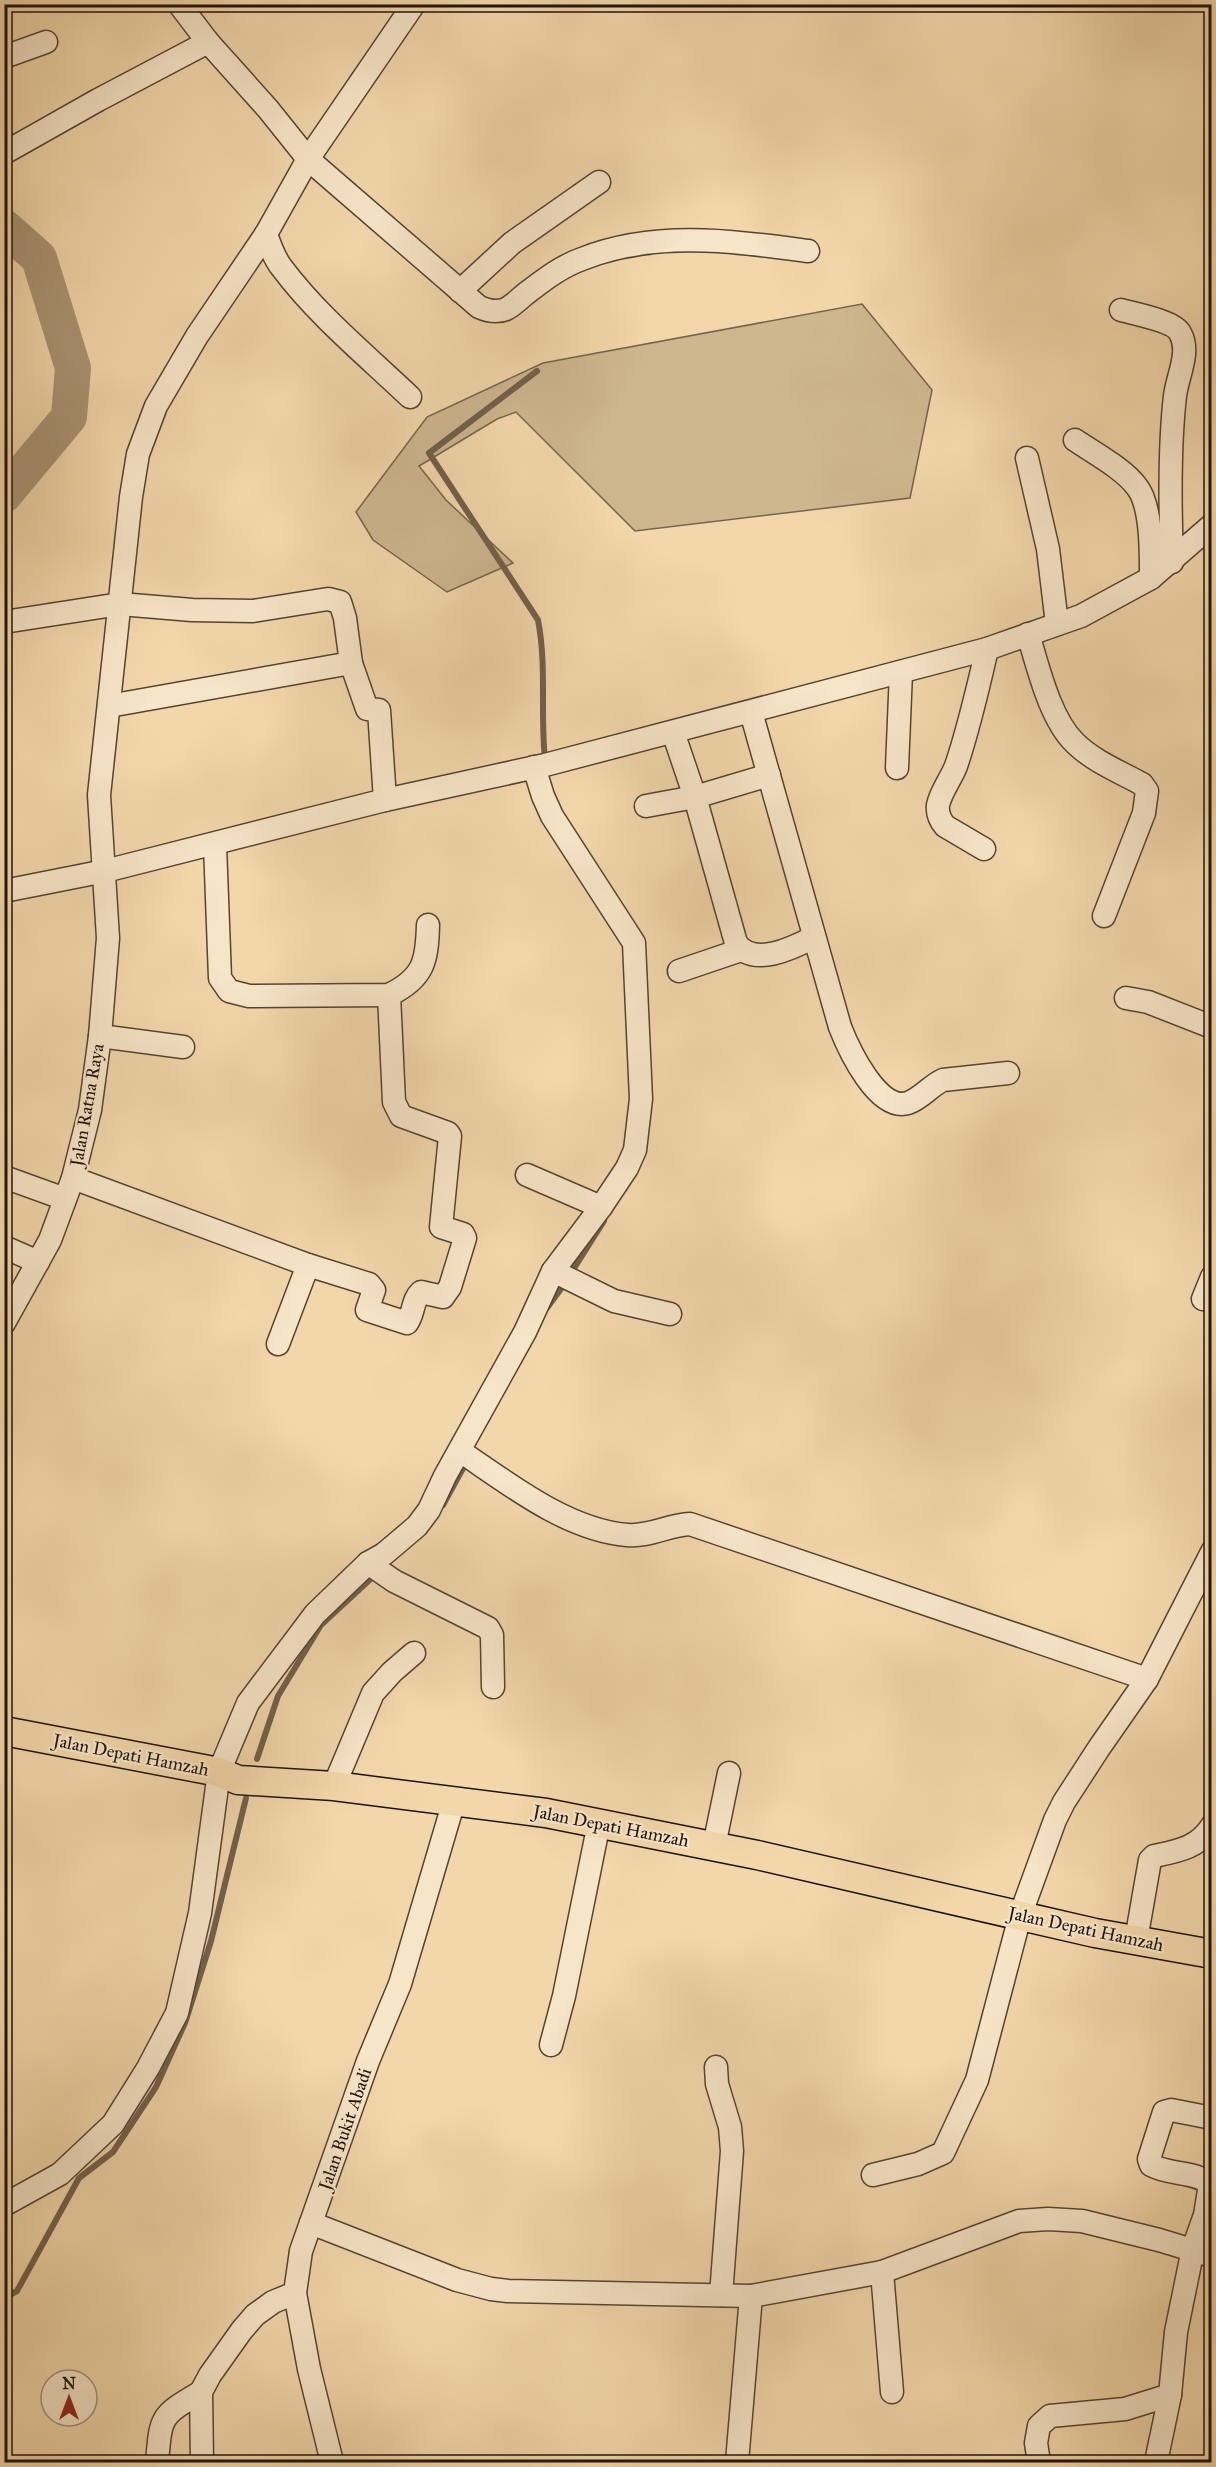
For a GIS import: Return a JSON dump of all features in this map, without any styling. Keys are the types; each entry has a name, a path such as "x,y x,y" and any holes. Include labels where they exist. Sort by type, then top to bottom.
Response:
{"main road":[{"name":"Jalan Depati Hamzah","path":"4,1731 219,1772 238,1780 334,1786 546,1813 714,1846 1020,1916 1212,1954"}],"street":[{"path":"179,4 208,42 308,159 480,307 497,311 507,308 552,274 582,259 637,244 669,240 724,240 808,251"},
{"name":"Jalan Ratna Raya","path":"4,1323 50,1240 69,1189 90,1110 100,1036 108,938 99,795 138,454 156,406 197,336 267,234 308,159 414,4"},
{"path":"4,57 46,42"},
{"path":"4,153 208,42"},
{"path":"460,291 512,243 599,182"},
{"path":"267,234 272,252 282,268 322,312 410,397"},
{"path":"1122,310 1173,325 1180,332 1184,343 1175,396 1170,510 1172,562"},
{"path":"1075,440 1115,468 1137,487 1144,502 1151,551 1151,578"},
{"path":"1027,458 1048,549 1057,624"},
{"path":"4,891 105,872 385,800 547,764 987,649 1081,616 1151,578 1212,525"},
{"path":"4,622 120,604 192,610 253,611 334,600 343,607 351,663 367,709 379,710 385,800"},
{"path":"1028,634 1040,673 1066,732 1076,744 1142,784 1147,791 1144,813 1104,916"},
{"path":"984,849 940,821 938,803 955,768 969,725 987,649"},
{"path":"109,706 351,663"},
{"path":"897,768 901,672"},
{"path":"751,712 814,937 846,1041 883,1098 893,1103 905,1104 918,1099 934,1084 943,1080 1008,1073"},
{"path":"673,732 695,797 736,944 749,955 777,952 795,947 814,937"},
{"path":"4,2205 60,2174 113,2124 148,2068 177,2013 200,1912 219,1772 248,1703 272,1668 289,1650 315,1614 379,1571 384,1554 417,1526 429,1510 445,1476 463,1453 525,1332 627,1168 635,1150 639,1133 641,1099 634,944 552,816 547,764"},
{"path":"646,807 695,797 769,775"},
{"path":"215,844 220,978 229,991 249,996 389,995 407,987 422,966 427,956 428,925"},
{"path":"679,971 741,950"},
{"path":"4,1177 69,1189 369,1284 374,1290 367,1310 407,1323 411,1318 417,1296 421,1292 443,1297 450,1287 465,1238 463,1234 441,1227 450,1136 448,1133 401,1116 394,1102 389,995"},
{"path":"1126,998 1156,1005 1212,1027"},
{"path":"100,1036 183,1047"},
{"path":"527,1175 601,1207"},
{"path":"4,1248 38,1262"},
{"path":"278,1344 308,1265"},
{"path":"559,1274 614,1301 670,1314"},
{"path":"1203,1299 1212,1277"},
{"path":"463,1453 564,1518 596,1529 628,1535 650,1534 678,1525 690,1524 1147,1679"},
{"path":"873,2175 918,2164 943,2153 977,2080 1020,1916 1046,1842 1064,1802 1147,1679 1212,1552"},
{"path":"379,1571 488,1628 492,1635 493,1687"},
{"path":"334,1786 373,1693 414,1653"},
{"path":"714,1846 729,1773"},
{"name":"Jalan Bukit Abadi","path":"332,2463 309,2368 295,2292 301,2251 368,2061 400,1983 426,1902 454,1801"},
{"path":"551,2045 564,1996 599,1823"},
{"path":"1136,1940 1150,1860 1154,1856 1188,1848 1199,1842 1212,1826"},
{"path":"716,2067 717,2084 730,2127 732,2151 721,2295"},
{"path":"1156,2463 1170,2395 1176,2332 1202,2253 1210,2184 1203,2179 1158,2169 1151,2165 1149,2159 1164,2112 1171,2110 1212,2118"},
{"path":"311,2223 458,2280 491,2289 751,2296 882,2272 1019,2221 1040,2219 1082,2222 1202,2253"},
{"path":"882,2272 892,2392"},
{"path":"202,2463 201,2392 210,2375 255,2315 273,2302 295,2292"},
{"path":"737,2463 751,2296"},
{"path":"157,2463 159,2431 163,2419 170,2411 201,2392"},
{"path":"1039,2463 1036,2443 1039,2426 1050,2416 1125,2409 1170,2395"}],"shaded area":[{"path":"862,304 932,390 910,498 635,531 516,412 497,419 419,466 446,500 513,563 447,592 373,540 356,512 427,417 543,363"}],"waterway":[{"path":"4,227 39,258 73,368 69,417 4,495"},
{"path":"537,371 429,453 538,620 542,655 545,759"},
{"path":"571,1273 604,1221"},
{"path":"547,1308 566,1282"},
{"path":"443,1505 467,1461"},
{"path":"257,1759 278,1696 321,1625 376,1574"},
{"path":"4,2298 17,2291 79,2178 113,2152 156,2087 185,2023 211,1941 246,1798"}]}
